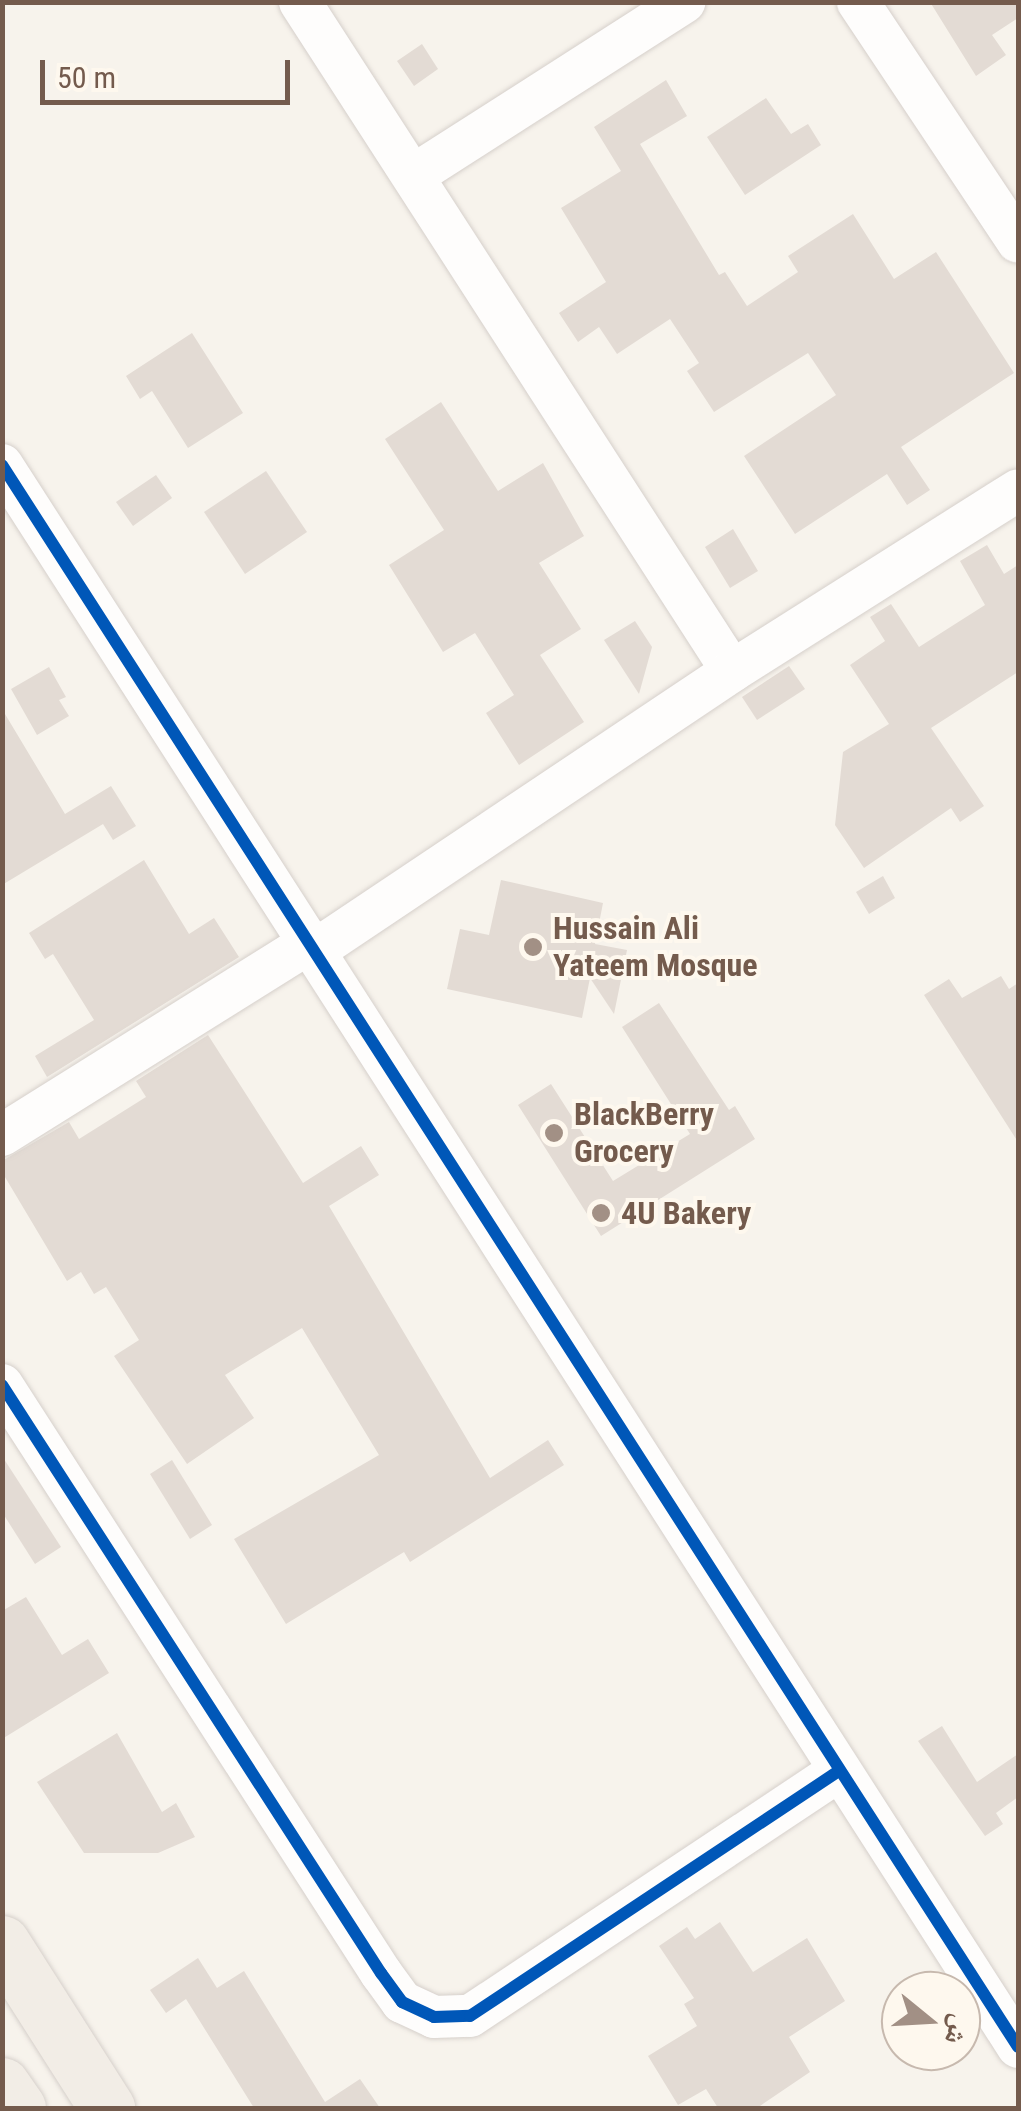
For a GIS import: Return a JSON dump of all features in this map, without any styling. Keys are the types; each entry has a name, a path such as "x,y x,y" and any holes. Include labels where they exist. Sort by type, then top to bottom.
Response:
{"main road":[{"path":"2,1944 107,2108"},
{"path":"2,2085 18,2108"}],"street":[{"path":"300,2 732,672"},
{"path":"414,175 684,2"},
{"path":"858,2 1018,242"},
{"path":"2,465 1018,2046"},
{"path":"2,1135 314,946 1018,490"},
{"path":"2,1385 381,1973 402,2002 418,2010 434,2017 470,2016 839,1771"}],"building":[{"path":"930,2 1018,2 1018,18 992,35 1006,55 976,76"},
{"path":"422,44 438,69 414,86 397,61"},
{"path":"666,80 687,116 640,144 719,275 725,272 747,306 798,272 788,256 853,214 894,279 936,252 1014,373 901,447 930,490 907,505 887,474 795,534 744,456 836,395 808,353 714,412 687,371 699,363 670,319 617,354 599,327 578,342 559,313 606,282 561,208 621,171 594,127"},
{"path":"766,98 791,134 808,124 821,145 745,195 707,137"},
{"path":"192,333 243,413 188,448 152,391 140,399 126,376"},
{"path":"441,402 498,491 543,463 584,536 539,563 581,629 540,655 584,722 519,765 486,713 514,695 475,633 443,652 389,565 444,530 385,439"},
{"path":"266,471 307,532 245,574 204,512"},
{"path":"156,475 172,498 133,526 116,502"},
{"path":"733,529 758,571 730,588 705,547"},
{"path":"987,545 1004,574 1018,565 1018,672 931,728 984,806 960,822 951,808 864,868 835,825 843,752 889,724 850,665 885,641 870,617 891,604 919,647 985,605 960,561"},
{"path":"635,621 652,647 639,694 604,640"},
{"path":"789,666 805,689 757,720 742,697"},
{"path":"49,667 66,697 59,700 69,716 37,735 11,689"},
{"path":"2,709 65,814 111,786 136,826 113,840 103,824 2,885"},
{"path":"144,860 189,934 214,918 239,957 47,1077 35,1056 94,1020 53,954 45,959 29,933"},
{"path":"883,876 895,898 869,914 856,892"},
{"name":"Hussain Ali Yateem Mosque","path":"501,880 603,903 595,944 627,950 614,1014 590,978 582,1018 447,989 460,929 489,935"},
{"path":"1001,976 1009,989 1018,983 1018,1142 924,995 949,979 962,998"},
{"path":"659,1003 729,1110 735,1106 755,1139 601,1236 518,1105 551,1084 613,1181 690,1134 622,1027"},
{"path":"208,1035 303,1183 361,1146 379,1175 329,1206 490,1478 548,1440 564,1465 410,1562 404,1552 286,1624 234,1539 379,1455 302,1328 225,1375 254,1418 187,1464 114,1356 139,1340 106,1287 94,1294 81,1272 67,1281 2,1172 2,1161 69,1122 79,1139 146,1097 136,1081"},
{"path":"2,1456 61,1547 35,1564 2,1512"},
{"path":"172,1460 212,1525 190,1539 150,1474"},
{"path":"26,1597 62,1655 88,1639 109,1673 2,1739 2,1611"},
{"path":"942,1726 977,1782 1018,1754 1018,1797 996,1813 1003,1824 985,1836 918,1741"},
{"path":"117,1733 162,1812 176,1803 195,1837 158,1853 84,1853 37,1782"},
{"path":"720,1922 753,1972 807,1938 845,2001 789,2037 810,2072 757,2108 718,2108 706,2089 678,2105 648,2056 697,2026 684,2004 694,1998 659,1946 687,1927 695,1939"},
{"path":"198,1958 217,1988 244,1971 325,2102 360,2079 380,2108 254,2108 186,1999 166,2013 150,1990"}],"cycle path":[{"path":"2,465 1018,2047"},
{"path":"2,1385 381,1973 402,2002 434,2017 470,2016 839,1771"}],"place":[{"name":"Hussain Ali Yateem Mosque","path":"533,947"},
{"name":"BlackBerry Grocery","path":"554,1133"},
{"name":"4U Bakery","path":"601,1213"}]}
